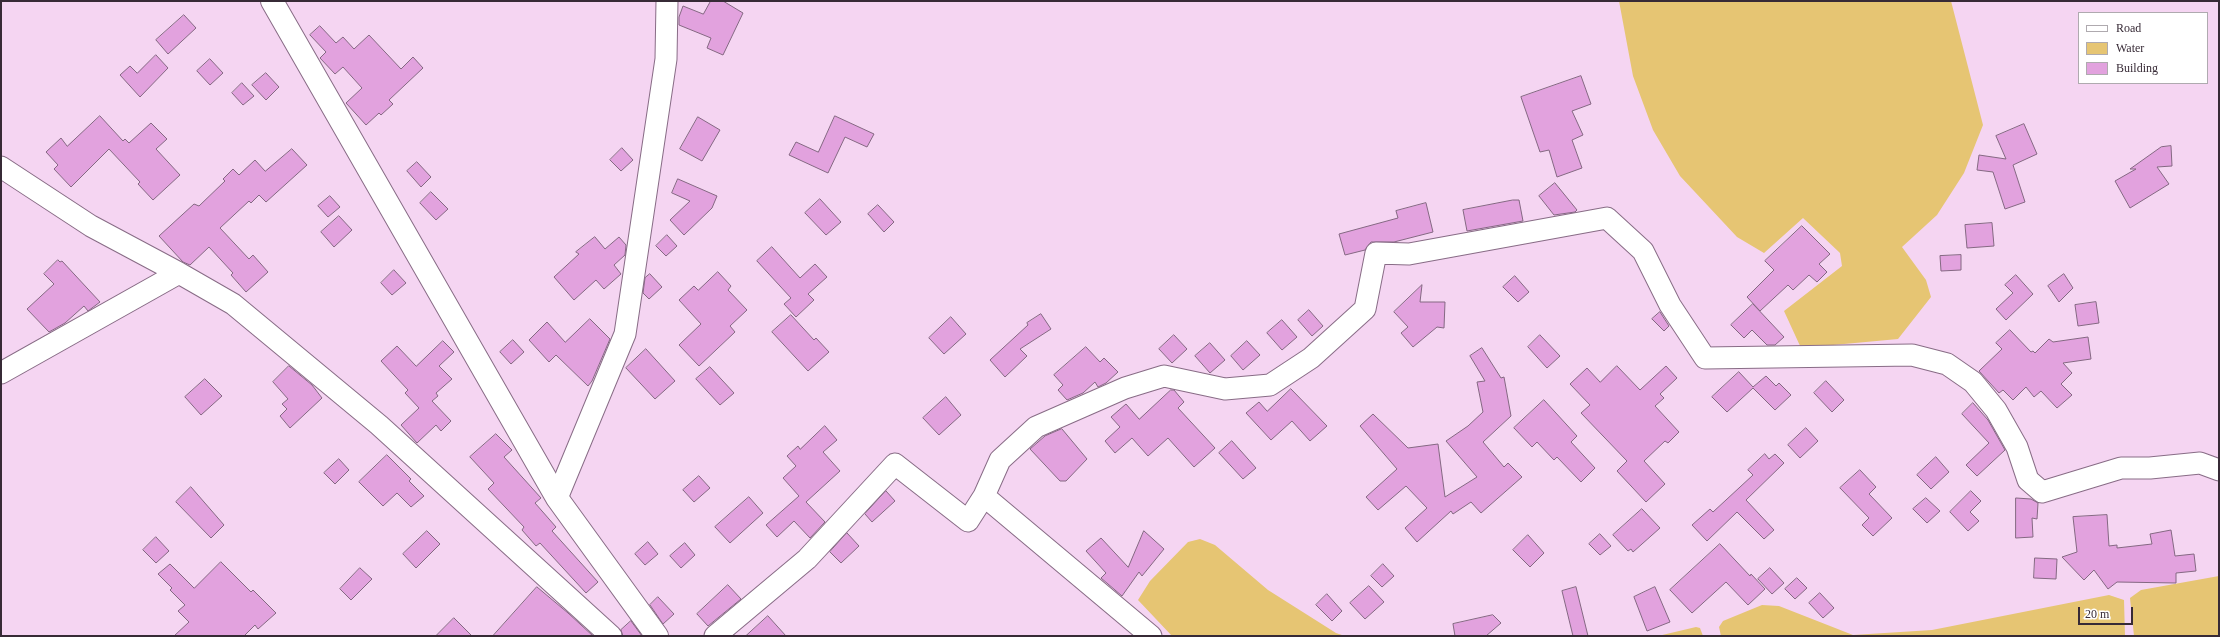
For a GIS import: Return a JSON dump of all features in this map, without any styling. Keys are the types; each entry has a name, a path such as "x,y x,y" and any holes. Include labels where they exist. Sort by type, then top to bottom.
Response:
{"main road":[{"path":"272,1 557,498 657,636"}],"street":[{"path":"557,498 625,334 666,60 667,1"},
{"path":"1,167 91,226 179,272 233,304 379,425 611,636"},
{"path":"715,636 807,559 895,464 968,521 984,496 1000,460 1036,427 1125,388 1164,376 1225,389 1270,385 1311,358 1365,309 1376,253 1409,254 1607,218 1643,252 1670,305 1705,358 1912,355 1947,364 1973,382 1996,410 2017,447 2028,480 2042,492 2121,468 2150,468 2200,463 2219,470"},
{"path":"1,373 179,272"},
{"path":"984,496 1151,636"}],"water":[{"path":"1619,1 1951,1 1983,125 1964,173 1937,215 1902,247 1926,280 1931,297 1898,339 1801,348 1784,311 1842,266 1840,253 1803,218 1764,253 1737,237 1680,176 1653,130 1633,76"},
{"path":"1200,539 1215,545 1268,590 1336,633 1345,636 1172,636 1138,600 1150,581 1188,542"},
{"path":"2219,576 2219,636 2134,636 2130,598 2141,590"},
{"path":"2109,595 2124,600 2125,636 1721,636 1719,627 1723,621 1762,605 1779,606 1853,635 1932,630"},
{"path":"1696,627 1700,628 1703,636 1658,636"}],"building":[{"path":"711,1 723,1 743,13 723,55 707,48 711,38 679,25 679,17 683,6 703,14"},
{"path":"184,15 196,28 168,54 156,40"},
{"path":"320,26 336,43 343,37 354,49 369,35 401,69 413,57 423,68 389,100 393,104 381,115 379,113 366,125 346,103 362,88 343,67 335,74 320,58 326,52 310,35"},
{"path":"156,55 168,68 140,97 120,75 130,66 137,73"},
{"path":"210,59 223,73 210,85 197,71"},
{"path":"266,73 279,87 266,100 252,85"},
{"path":"1581,76 1591,104 1572,111 1583,135 1572,140 1582,168 1557,177 1549,150 1540,152 1521,97"},
{"path":"242,83 254,96 243,105 232,93"},
{"path":"100,116 123,141 125,139 129,143 151,123 167,139 156,149 180,175 153,200 138,184 140,182 109,149 71,187 54,169 58,165 46,152 61,138 67,146"},
{"path":"835,116 874,134 867,147 845,137 828,173 789,155 796,142 818,152"},
{"path":"698,117 720,130 702,161 680,149"},
{"path":"2024,124 2037,154 2013,165 2025,202 2005,209 1993,172 1977,170 1979,155 2006,159 1996,136"},
{"path":"2171,146 2172,166 2157,167 2169,184 2130,208 2115,181 2136,169 2130,169 2161,147"},
{"path":"622,148 633,160 621,171 610,160"},
{"path":"292,149 307,165 266,202 259,195 251,203 249,201 220,228 249,259 253,255 268,272 246,292 231,275 233,273 209,247 190,265 183,262 159,236 194,204 199,206 225,181 223,179 233,169 239,175 255,160 265,171"},
{"path":"417,162 431,177 421,187 407,171"},
{"path":"678,179 717,196 712,208 684,235 670,220 690,201 672,193"},
{"path":"1555,183 1577,210 1575,212 1554,215 1539,196"},
{"path":"431,192 448,209 436,220 420,203"},
{"path":"330,196 340,207 328,217 318,206"},
{"path":"820,199 841,222 826,235 805,213"},
{"path":"1519,200 1523,221 1467,231 1463,210"},
{"path":"1426,203 1433,232 1394,242 1371,242 1365,250 1345,255 1339,234 1398,218 1396,211"},
{"path":"878,205 894,222 884,232 868,214"},
{"path":"339,216 352,230 334,247 321,232"},
{"path":"1992,223 1994,246 1967,248 1965,225"},
{"path":"1802,226 1830,254 1819,264 1827,272 1817,282 1809,275 1793,290 1788,285 1760,311 1747,297 1774,270 1765,261"},
{"path":"667,235 677,246 666,256 656,246"},
{"path":"595,237 605,249 619,237 626,245 625,255 614,265 621,274 604,289 596,280 574,300 554,277 579,254 576,252"},
{"path":"772,247 800,278 815,264 827,277 808,294 814,300 796,317 784,304 791,298 757,261"},
{"path":"1961,255 1961,270 1941,271 1940,256"},
{"path":"58,260 60,262 62,261 100,302 88,311 84,306 65,323 49,332 27,309 54,284 44,274"},
{"path":"394,270 406,283 392,295 381,283"},
{"path":"718,272 731,286 728,290 747,310 730,326 735,332 699,366 679,345 701,324 679,300 694,286 698,290"},
{"path":"650,274 662,287 649,299 643,293 645,278"},
{"path":"2064,274 2073,288 2059,302 2048,286"},
{"path":"2016,275 2033,294 2006,320 1996,309 2013,293 2005,285"},
{"path":"1515,276 1529,292 1518,302 1503,287"},
{"path":"1422,285 1420,302 1445,302 1444,328 1437,327 1413,347 1401,333 1408,327 1394,312"},
{"path":"2096,302 2099,323 2078,326 2075,305"},
{"path":"1753,304 1784,337 1775,345 1767,345 1752,330 1744,338 1731,325"},
{"path":"1309,310 1323,326 1312,336 1298,320"},
{"path":"1660,312 1669,326 1664,331 1652,319"},
{"path":"1041,314 1051,329 1020,349 1027,356 1005,377 990,360 1028,325 1027,323"},
{"path":"791,315 814,340 816,338 829,352 808,371 772,332"},
{"path":"951,317 966,334 944,354 929,338"},
{"path":"590,319 610,339 592,381 588,386 556,355 549,362 529,340 547,322 565,342"},
{"path":"1282,320 1297,337 1282,350 1267,333"},
{"path":"2010,330 2031,352 2033,351 2035,353 2049,339 2053,342 2088,337 2091,359 2063,363 2072,373 2061,384 2072,395 2057,408 2041,391 2034,397 2026,387 2013,400 2003,390 1999,393 1979,371 2002,349 1996,343"},
{"path":"1174,335 1187,349 1172,363 1159,349"},
{"path":"1540,335 1560,356 1547,368 1528,347"},
{"path":"513,340 524,352 511,364 500,352"},
{"path":"443,341 454,352 439,366 452,379 436,393 438,396 432,401 451,421 441,431 436,425 417,443 401,425 419,408 405,393 408,390 381,361 397,346 416,366"},
{"path":"1247,341 1260,355 1243,370 1231,356"},
{"path":"1210,343 1225,360 1210,373 1195,356"},
{"path":"1086,347 1100,362 1104,358 1118,372 1106,383 1098,387 1095,382 1083,393 1067,400 1058,390 1063,385 1054,375"},
{"path":"1482,348 1501,378 1504,377 1511,416 1483,442 1504,467 1508,463 1522,477 1481,513 1471,502 1453,514 1451,511 1417,542 1405,528 1427,508 1406,486 1378,510 1366,497 1397,469 1360,426 1373,414 1408,448 1438,444 1445,497 1477,477 1446,441 1468,426 1483,412 1477,382 1485,381 1470,356"},
{"path":"646,349 675,381 655,399 626,368"},
{"path":"289,366 312,385 322,398 290,428 280,416 287,409 282,404 288,399 273,382"},
{"path":"1617,366 1640,390 1666,366 1677,378 1660,394 1664,398 1655,406 1679,432 1668,443 1665,441 1644,461 1665,484 1646,502 1617,471 1627,461 1581,413 1590,405 1570,384 1587,368 1600,382"},
{"path":"710,367 734,393 720,405 696,379"},
{"path":"1739,372 1753,387 1766,376 1776,386 1779,383 1791,395 1775,410 1753,388 1727,412 1712,397"},
{"path":"205,379 222,396 201,415 185,397"},
{"path":"1826,381 1844,400 1832,412 1814,393"},
{"path":"1291,389 1327,426 1310,441 1292,421 1271,440 1246,413 1259,402 1267,411"},
{"path":"1171,390 1174,390 1184,402 1178,408 1215,448 1194,467 1168,438 1148,456 1132,438 1115,453 1105,441 1120,427 1111,417 1126,404 1139,419"},
{"path":"946,397 961,415 939,435 923,418"},
{"path":"1544,400 1577,436 1571,442 1595,468 1581,482 1557,457 1554,460 1537,442 1532,447 1514,428"},
{"path":"1973,403 1988,420 2005,450 1977,476 1966,465 1989,443 1962,414"},
{"path":"825,426 837,440 823,452 840,471 806,502 825,522 810,538 794,521 777,537 766,525 799,496 783,478 796,466 787,456 798,446 800,449"},
{"path":"1806,428 1818,441 1800,458 1788,445"},
{"path":"1062,429 1087,459 1066,481 1060,481 1030,449 1045,436"},
{"path":"496,434 512,450 504,457 541,498 535,503 556,527 552,531 598,582 586,593 540,543 536,546 522,530 524,527 488,489 494,483 470,457"},
{"path":"1232,441 1256,468 1243,479 1219,453"},
{"path":"1765,454 1769,459 1775,454 1784,463 1746,500 1774,530 1764,539 1737,512 1707,541 1692,525 1710,509 1713,512 1753,475 1748,470"},
{"path":"387,455 411,479 409,481 424,496 411,507 397,493 383,506 359,482"},
{"path":"1936,457 1949,472 1931,489 1917,475"},
{"path":"339,459 349,470 335,484 324,473"},
{"path":"1860,470 1876,487 1869,494 1892,518 1873,536 1862,525 1869,518 1840,488"},
{"path":"699,476 710,488 694,502 683,490"},
{"path":"191,487 224,525 211,538 176,502"},
{"path":"886,491 895,501 872,522 865,514"},
{"path":"1971,491 1981,501 1970,512 1979,521 1968,531 1950,512"},
{"path":"749,497 763,513 730,543 715,527"},
{"path":"1926,498 1940,511 1927,523 1913,509"},
{"path":"2016,498 2031,499 2038,503 2037,519 2032,518 2033,537 2016,538"},
{"path":"1642,509 1660,528 1633,552 1631,549 1628,551 1613,535"},
{"path":"2107,515 2109,546 2117,545 2117,548 2152,544 2150,534 2171,530 2175,556 2194,554 2196,571 2176,573 2176,583 2117,582 2108,589 2094,570 2084,580 2062,557 2077,552 2073,517"},
{"path":"427,531 440,544 416,568 403,554"},
{"path":"1144,531 1164,549 1142,576 1139,572 1122,596 1101,578 1106,573 1086,551 1101,538 1128,567"},
{"path":"847,533 859,546 841,563 830,552"},
{"path":"1600,534 1611,546 1600,555 1589,544"},
{"path":"1528,535 1544,553 1530,567 1513,550"},
{"path":"156,537 169,551 156,563 143,550"},
{"path":"648,542 658,554 645,565 635,554"},
{"path":"685,543 695,555 681,568 670,556"},
{"path":"1720,544 1750,576 1751,574 1765,589 1748,605 1726,582 1692,613 1670,590"},
{"path":"2035,558 2057,559 2056,579 2034,578"},
{"path":"221,562 251,592 253,590 276,613 258,629 255,625 244,636 174,636 189,622 178,611 185,605 170,590 172,588 158,574 170,564 194,588"},
{"path":"1383,564 1394,576 1382,587 1371,576"},
{"path":"360,568 372,579 351,600 340,589"},
{"path":"1770,568 1784,583 1772,594 1758,579"},
{"path":"1797,578 1807,588 1795,599 1785,589"},
{"path":"728,585 741,599 708,626 697,614"},
{"path":"1369,586 1384,602 1365,619 1350,603"},
{"path":"537,587 568,613 593,636 493,636"},
{"path":"1576,587 1588,636 1573,636 1562,591"},
{"path":"1655,587 1670,622 1647,631 1634,597"},
{"path":"1820,593 1834,608 1823,618 1809,603"},
{"path":"1327,594 1342,611 1332,621 1316,605"},
{"path":"658,597 674,614 663,624 650,605"},
{"path":"1493,615 1501,623 1486,636 1455,636 1453,624"},
{"path":"768,616 786,636 746,636"},
{"path":"454,618 472,636 436,636"},
{"path":"631,621 642,636 623,636 621,630"}]}
